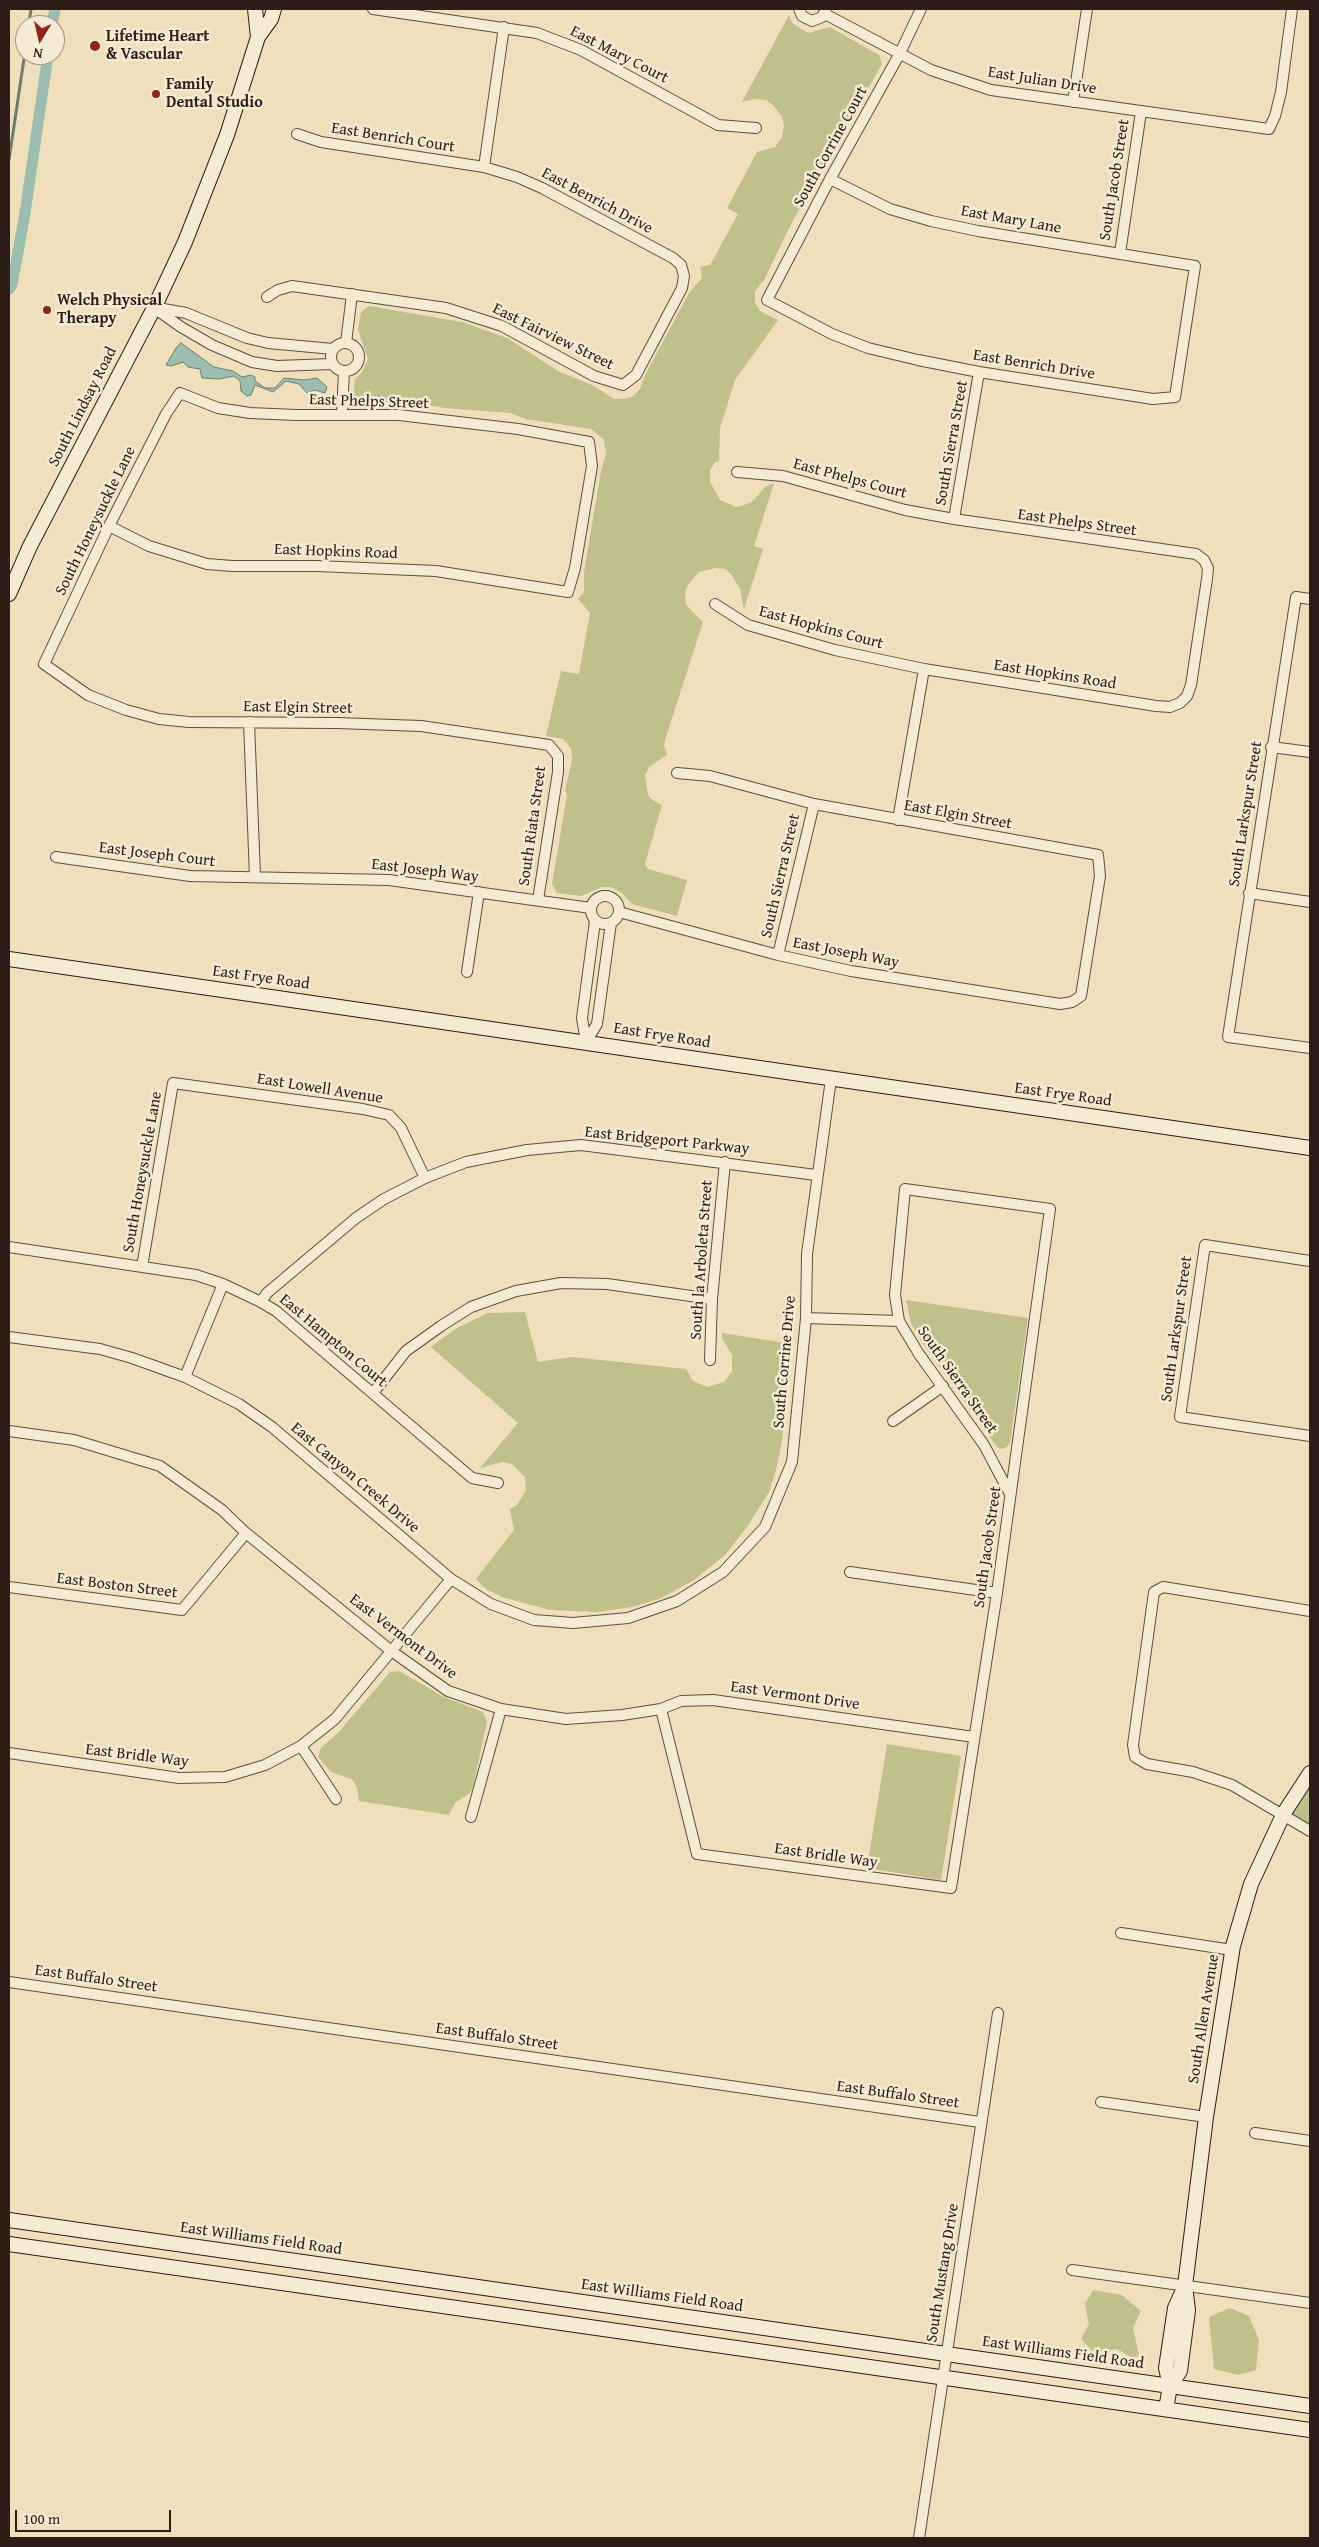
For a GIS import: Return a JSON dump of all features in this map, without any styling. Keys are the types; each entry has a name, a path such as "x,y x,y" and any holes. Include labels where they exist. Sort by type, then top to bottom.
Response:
{"main road":[{"name":"South Lindsay Road","path":"255,9 258,37"},
{"name":"South Lindsay Road","path":"9,594 30,546 154,308 208,184 227,135 258,37 271,19 274,9"},
{"name":"East Frye Road","path":"9,959 1310,1148"},
{"name":"South Allen Avenue","path":"1166,2409 1170,2386 1180,2371 1188,2310 1185,2286 1206,2117 1232,1950 1251,1884 1284,1814 1310,1773"},
{"name":"East Williams Field Road","path":"9,2220 1310,2406"},
{"path":"9,2244 1310,2430"}],"street":[{"name":"East Mary Court","path":"373,9 537,33 581,50 718,125 756,128"},
{"path":"799,9 802,16 808,20 819,20 825,11"},
{"name":"South Corrine Court","path":"767,300 830,179 900,55 921,9"},
{"path":"1073,102 1087,9"},
{"name":"East Julian Drive","path":"825,11 900,55 931,70 992,90 1269,129 1275,116 1280,92 1292,9"},
{"path":"484,167 504,27"},
{"name":"South Jacob Street","path":"1120,253 1141,112"},
{"name":"East Benrich Court","path":"298,134 321,142 484,167"},
{"name":"East Benrich Drive","path":"484,167 542,188 657,249 681,265 684,276 682,288 636,375 623,385"},
{"name":"East Mary Lane","path":"830,179 890,209 931,220 978,231 1195,266"},
{"name":"East Benrich Drive","path":"767,300 798,318 868,348 979,372 1153,399 1175,397 1195,266"},
{"name":"East Fairview Street","path":"267,297 278,290 292,286 446,308 477,316 502,326 607,382 623,385"},
{"path":"346,343 352,294"},
{"path":"154,308 186,313 247,338 268,343 333,349"},
{"path":"154,308 204,340 252,362 277,366 332,364"},
{"path":"346,343 357,350 359,358 352,369 344,371 337,369 332,364 330,356 333,349 339,344 346,343"},
{"path":"342,414 344,371"},
{"name":"South Sierra Street","path":"954,519 979,372"},
{"name":"East Phelps Street","path":"180,393 218,408 250,413 399,415 518,429 589,442 592,466 576,568 568,592"},
{"name":"South Honeysuckle Lane","path":"44,664 109,526 166,414 180,393"},
{"name":"East Phelps Court","path":"737,472 783,476 905,510 954,519"},
{"name":"East Phelps Street","path":"954,519 1196,554 1204,560 1208,568 1207,579 1191,685 1187,696 1180,703"},
{"name":"East Hopkins Road","path":"109,526 149,546 207,564 436,571 568,592"},
{"name":"South Larkspur Street","path":"1310,599 1296,597 1271,747 1228,1037 1310,1048"},
{"name":"East Hopkins Court","path":"715,604 748,625 835,650 924,669"},
{"name":"East Elgin Street","path":"44,664 88,695 126,710 159,719 189,722 422,726 549,745 558,756"},
{"path":"898,820 924,669"},
{"name":"East Hopkins Road","path":"924,669 1156,706 1170,707 1180,703"},
{"path":"249,722 255,877"},
{"path":"1271,747 1310,752"},
{"name":"South Riata Street","path":"538,900 558,772 558,756"},
{"name":"East Elgin Street","path":"677,773 710,776 814,804 1098,855 1100,876 1084,988 1081,996 1072,1002"},
{"name":"South Sierra Street","path":"778,955 814,804"},
{"name":"East Joseph Court","path":"56,857 190,876 255,877"},
{"name":"East Joseph Way","path":"255,877 389,880 590,908 597,898 608,896 615,901 619,912 778,955 851,971 1060,1004 1072,1002"},
{"path":"467,972 479,892"},
{"path":"1249,893 1310,902"},
{"path":"586,1042 582,1018 595,921 590,908"},
{"path":"586,1042 597,1024 611,923 619,912"},
{"path":"595,921 602,924 611,923"},
{"name":"South Corrine Drive","path":"677,1601 723,1572 765,1527 792,1462 806,1318 807,1254 816,1175 831,1079"},
{"name":"South Honeysuckle Lane","path":"142,1267 173,1083"},
{"name":"East Lowell Avenue","path":"173,1083 363,1109 389,1115 401,1128 425,1178"},
{"name":"East Bridgeport Parkway","path":"261,1302 268,1293 356,1218 384,1199 425,1178 466,1162 527,1150 581,1145 816,1175"},
{"name":"South la Arboleta Street","path":"710,1360 712,1299 725,1162"},
{"name":"South Jacob Street","path":"904,1189 1050,1210 997,1593 952,1888"},
{"name":"South Sierra Street","path":"904,1189 895,1296 899,1321 919,1354 984,1445 1010,1494"},
{"name":"South Larkspur Street","path":"1310,1261 1205,1245 1180,1417 1310,1436"},
{"name":"East Hampton Court","path":"9,1246 196,1275 223,1284 261,1302 276,1311 472,1478 498,1483"},
{"path":"185,1377 223,1284"},
{"path":"373,1393 406,1351 434,1331 471,1307 516,1291 561,1284 607,1284 712,1299"},
{"path":"806,1318 899,1321"},
{"name":"East Canyon Creek Drive","path":"9,1337 100,1349 185,1377 239,1404 272,1427 451,1579 488,1603 534,1620 574,1624 628,1618 677,1601"},
{"path":"893,1421 943,1386"},
{"name":"East Vermont Drive","path":"9,1431 74,1440 160,1466 222,1510 246,1533 390,1650 448,1691 501,1708 566,1719 622,1715 661,1709 681,1701 713,1700 974,1737"},
{"name":"East Boston Street","path":"9,1587 182,1610 246,1533"},
{"path":"850,1572 997,1593"},
{"name":"East Bridle Way","path":"9,1754 180,1778 225,1777 265,1765 300,1746 335,1719 390,1650 451,1579"},
{"path":"1310,1610 1163,1587 1154,1592 1133,1744 1135,1757 1147,1764 1193,1772 1232,1785 1310,1831"},
{"path":"471,1817 501,1708"},
{"name":"East Bridle Way","path":"661,1709 697,1854 952,1888"},
{"path":"300,1746 336,1799"},
{"path":"1121,1933 1232,1950"},
{"name":"East Buffalo Street","path":"9,1982 980,2122"},
{"name":"South Mustang Drive","path":"919,2538 980,2122 998,2013"},
{"path":"1101,2102 1206,2117"},
{"path":"1255,2133 1310,2141"},
{"path":"1072,2270 1310,2303"}],"green space":[{"path":"789,15 792,23 808,33 830,27 879,55 882,64 791,224 764,280 755,291 755,303 760,311 778,320 735,380 720,428 719,461 714,463 710,471 710,482 720,500 736,507 742,506 753,501 765,487 774,483 754,546 763,549 744,609 740,589 731,574 725,569 716,568 699,572 687,586 685,593 686,605 703,622 665,740 664,746 667,755 649,767 645,776 648,795 651,799 662,805 645,864 648,869 687,880 677,916 632,904 622,893 611,887 602,887 581,896 557,893 552,884 567,795 565,791 572,760 571,748 563,739 546,736 561,671 579,674 590,613 578,599 584,592 584,572 601,471 606,454 604,440 591,429 526,419 510,413 444,408 423,404 396,406 359,404 353,398 355,379 362,372 368,359 358,330 361,312 369,306 462,322 507,338 558,371 592,385 614,399 625,399 633,396 640,389 645,375 689,293 702,278 700,267 710,265 738,214 727,208 757,152 775,147 782,137 784,126 782,117 774,106 766,100 755,99 742,102"},
{"path":"906,1300 1028,1318 1010,1442 1007,1447 1002,1449 997,1447 921,1341 911,1323"},
{"path":"525,1312 538,1362 572,1357 686,1369 693,1381 707,1387 724,1382 732,1372 732,1355 722,1338 722,1333 791,1344 782,1441 769,1492 747,1527 725,1555 694,1580 659,1599 632,1607 597,1612 550,1610 502,1597 486,1589 476,1579 514,1530 510,1509 517,1505 526,1490 525,1477 512,1464 502,1462 480,1468 518,1423 431,1347 455,1329 488,1313"},
{"path":"399,1671 444,1697 483,1712 487,1722 473,1787 470,1793 455,1803 449,1815 359,1801 357,1788 352,1779 331,1772 318,1757 321,1748 338,1733 390,1672"},
{"path":"887,1744 961,1756 941,1880 867,1868"},
{"path":"1310,1773 1310,1831 1284,1813"},
{"path":"1093,2290 1122,2295 1141,2311 1133,2328 1139,2355 1134,2359 1117,2349 1093,2352 1081,2339 1089,2324 1085,2304"},
{"path":"1230,2308 1249,2316 1259,2340 1256,2370 1238,2375 1214,2369 1209,2317"}],"shaded area":[{"path":"181,343 214,367 233,371 242,377 251,375 255,377 255,381 265,388 275,388 284,378 304,380 317,378 327,387 325,393 315,390 307,393 299,384 286,381 273,392 255,385 251,395 247,396 241,391 240,381 234,376 219,379 202,378 200,369 188,367 183,362 171,366 166,365"}],"waterway":[{"path":"30,15 31,9"},
{"path":"54,15 55,9"},
{"path":"9,160 23,65"},
{"path":"9,289 12,285 25,213 47,65"}],"place":[{"name":"Lifetime Heart & Vascular","path":"95,46"},
{"name":"Family Dental Studio","path":"156,94"},
{"name":"Welch Physical Therapy","path":"47,310"}]}
